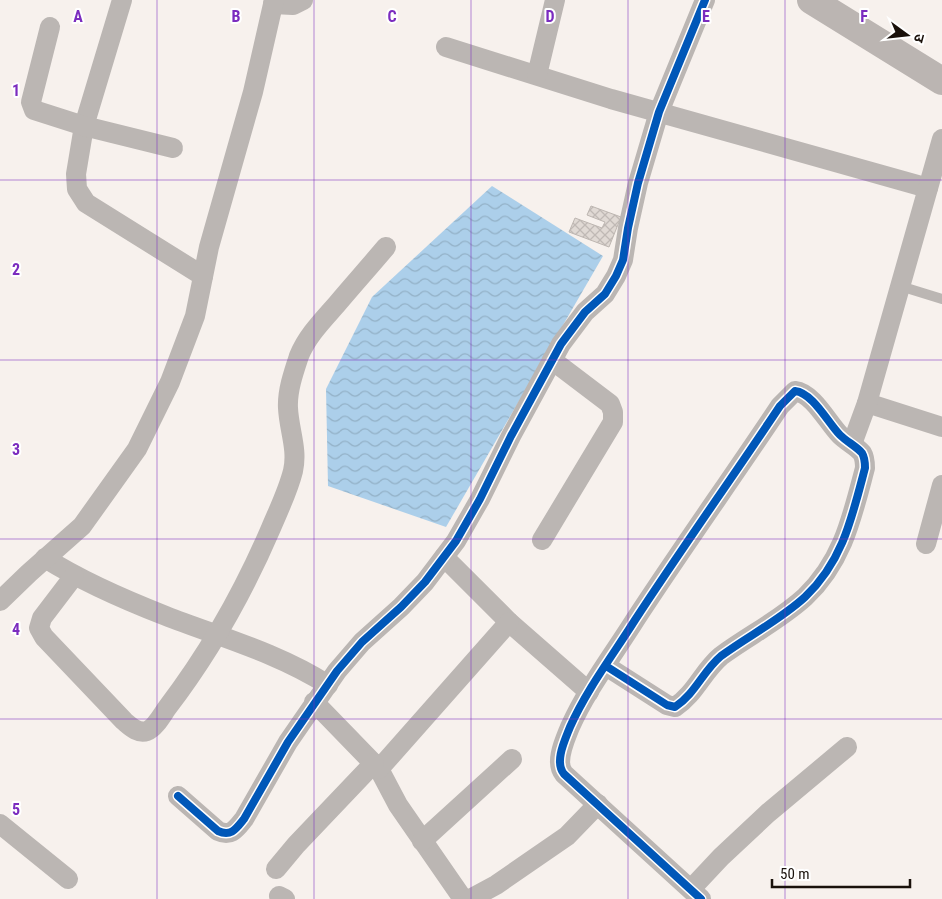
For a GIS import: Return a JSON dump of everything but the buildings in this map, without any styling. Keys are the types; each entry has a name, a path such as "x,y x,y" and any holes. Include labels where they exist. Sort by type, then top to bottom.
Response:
{"main road":[{"path":"811,0 942,80"}],"street":[{"path":"122,0 84,126 76,174 77,189 86,203 203,276"},
{"path":"0,601 82,526 137,449 170,382 195,316 209,246 253,92 274,2 293,5 303,0"},
{"path":"537,75 555,0"},
{"path":"178,796 218,831 225,834 231,833 244,819 288,742 337,671 362,642 407,600 444,557 480,499 552,360 574,326 585,312 605,294 616,276 623,260 638,183 659,112 705,0"},
{"path":"50,27 31,102 32,108 38,112 84,126 173,148"},
{"path":"446,47 611,99 928,188"},
{"path":"852,444 866,403 942,139"},
{"path":"74,576 42,618 39,628 44,637 124,722 140,732 150,729 186,684 217,634 264,545 283,499 293,471 295,445 289,420 288,405 294,374 305,343 316,327 386,247"},
{"path":"542,540 613,422 613,412 610,404 552,360"},
{"path":"606,666 667,705 675,707 687,698 719,658 805,596 832,565 851,521 865,468 865,461 863,454 837,432 811,399 800,392 795,391 780,406 692,535 606,666 589,692 570,728 561,754 560,766 564,774 696,894 732,847 768,813 847,747"},
{"path":"866,403 942,427"},
{"path":"926,544 942,485"},
{"path":"444,557 509,622 589,692"},
{"path":"45,558 74,576 166,616 217,634 286,663 328,685"},
{"path":"276,869 296,845 376,766 509,622"},
{"path":"314,702 376,766 422,841 463,899"},
{"path":"422,841 512,759"},
{"path":"470,899 496,885 567,836 598,804"},
{"path":"0,824 68,879"}],"lane":[{"path":"900,286 942,300"}],"water":[{"path":"492,186 603,256 446,527 328,486 326,389 372,297"}],"cycle path":[{"path":"178,796 218,831 226,833 236,829 244,819 288,742 337,671 362,642 401,607 425,582 456,541 561,344 585,312 605,294 616,276 623,260 638,183 659,112 705,0"},
{"path":"606,666 667,705 675,707 688,696 709,668 721,656 785,613 805,597 829,569 850,521 865,464 862,453 835,430 820,409 808,397 795,391 780,406 601,672 584,699 561,751 560,763 564,774 701,899"}]}
